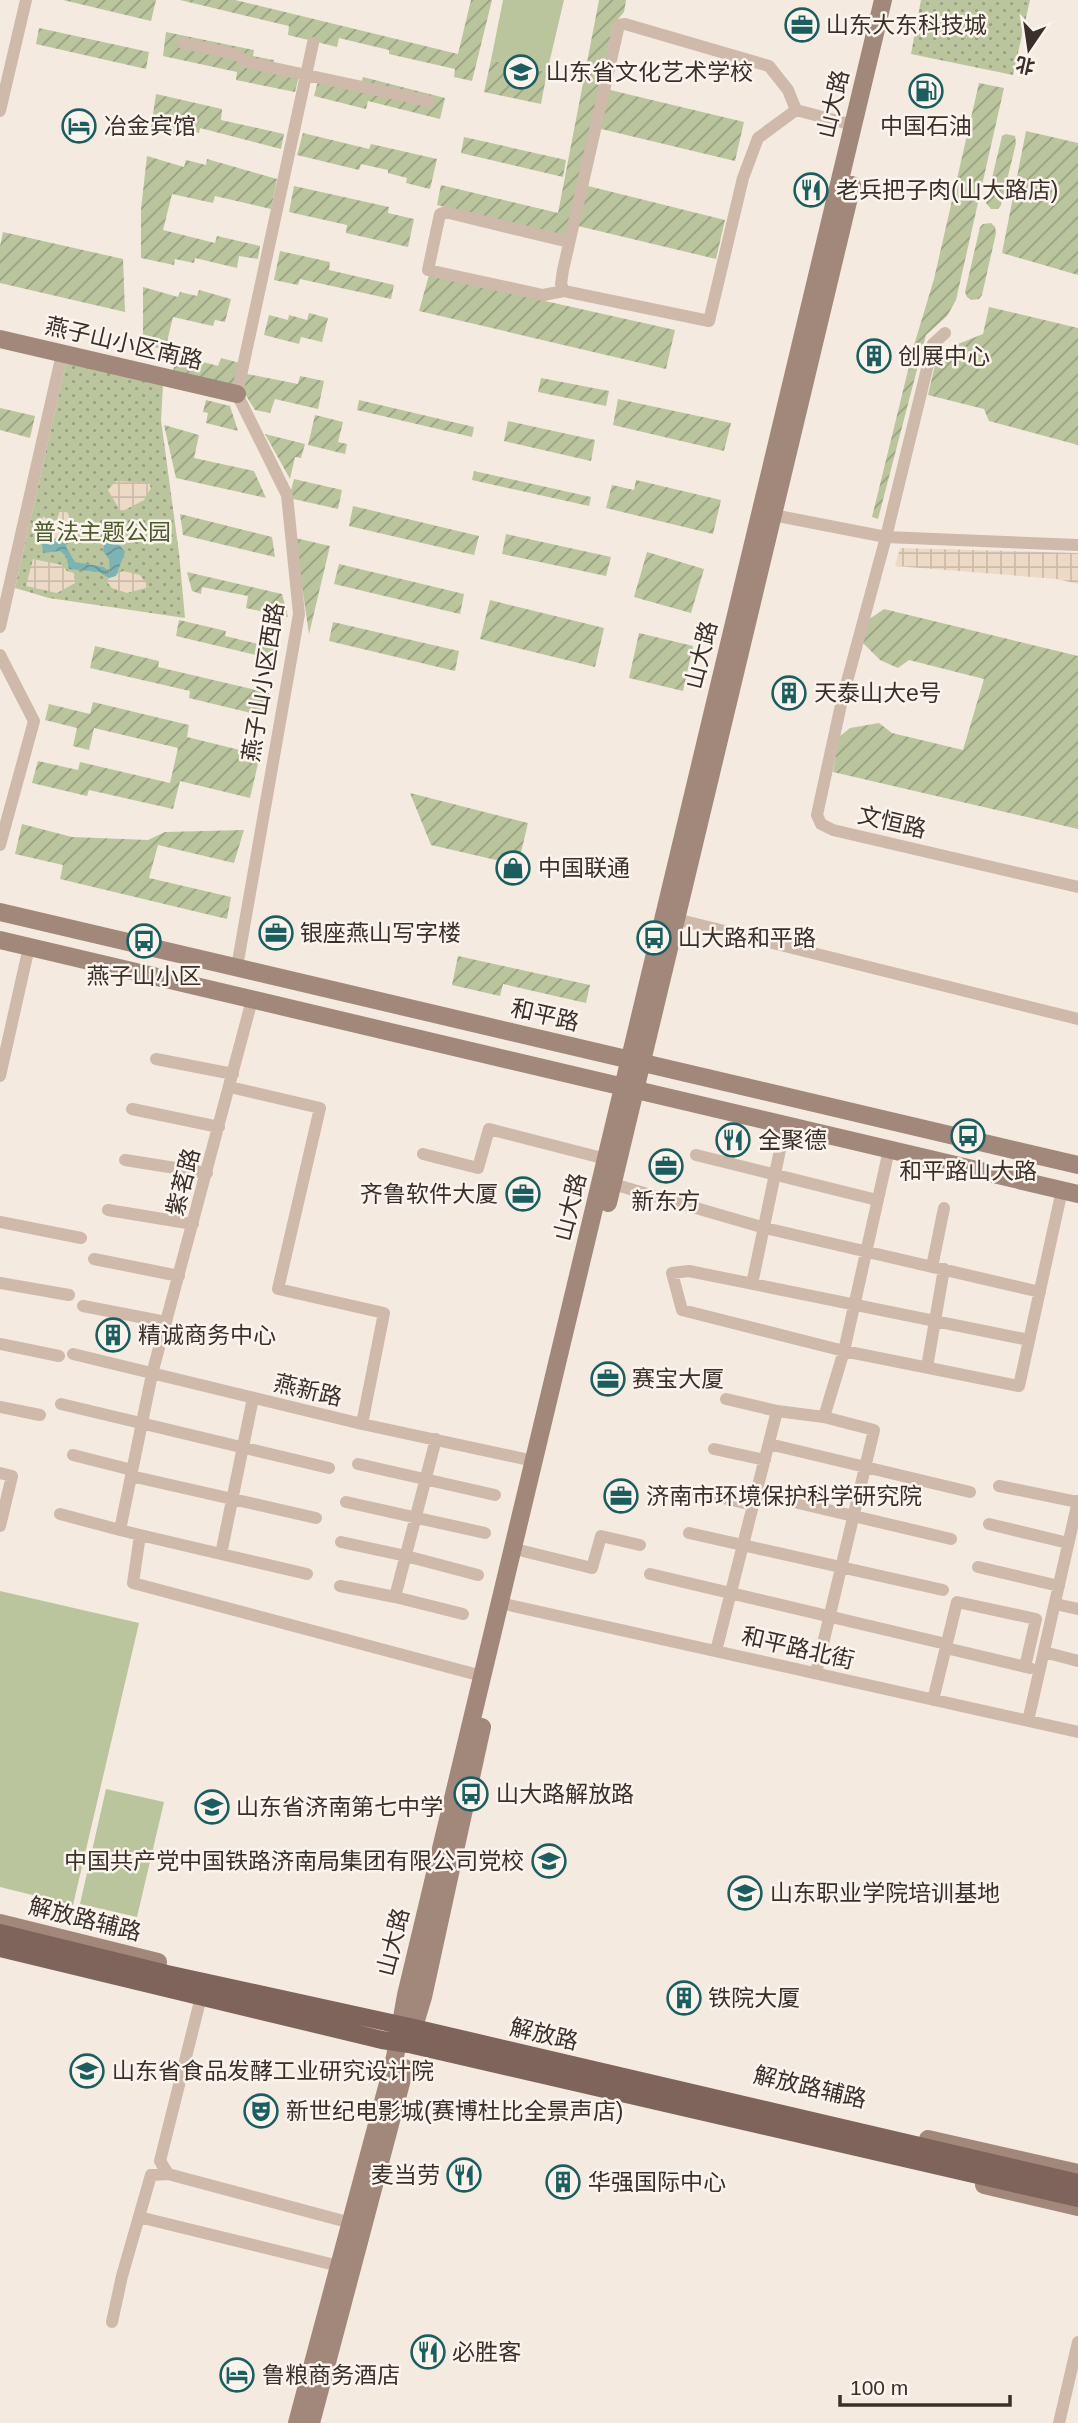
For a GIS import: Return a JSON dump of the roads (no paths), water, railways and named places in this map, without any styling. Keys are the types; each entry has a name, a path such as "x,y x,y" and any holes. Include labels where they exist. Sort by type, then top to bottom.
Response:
{"main road":[{"name":"山大路","path":"297,2423 405,2035 613,1184 636,1061 883,0"},
{"name":"山大路","path":"636,1061 677,919 895,0"},
{"name":"燕子山小区南路","path":"0,339 237,394"},
{"name":"和平路","path":"0,912 1078,1165"},
{"path":"0,940 1070,1192"},
{"name":"山大路","path":"311,2423 407,2060 405,2035 482,1676 607,1159 630,1088"},
{"name":"解放路辅路","path":"0,1923 159,1979"},
{"name":"解放路","path":"0,1933 159,1979 201,1997 405,2035"},
{"name":"解放路","path":"0,1948 159,1979 405,2035 1078,2198"},
{"path":"0,1957 159,1979"},
{"name":"解放路","path":"524,2063 1078,2183"},
{"name":"解放路辅路","path":"524,2063 1078,2174"},
{"path":"561,2088 1078,2207"}],"street":[{"path":"0,111 26,0"},
{"path":"564,291 561,284 569,242 619,25 625,24 769,66 788,90 796,110"},
{"path":"183,43 238,55 245,62 428,101"},
{"path":"237,394 313,43"},
{"path":"796,110 853,125"},
{"path":"569,242 445,212 440,214 428,270 543,295 564,291 709,321 743,178 758,138 796,110"},
{"path":"886,537 933,344 945,333"},
{"path":"0,627 62,354"},
{"name":"燕子山小区西路","path":"237,394 287,495 299,614 237,967"},
{"path":"773,514 886,537 1078,545"},
{"name":"文恒路","path":"886,537 842,700 817,815 821,824 833,830 1078,887"},
{"path":"0,655 34,720 0,845"},
{"path":"677,919 1078,1019"},
{"path":"0,1076 29,947"},
{"name":"紫茗路","path":"120,1530 152,1374 252,1000"},
{"path":"156,1059 320,1108 278,1289 384,1313 362,1424"},
{"path":"132,1109 219,1127"},
{"path":"752,1284 785,1126"},
{"path":"423,1154 478,1168 489,1129 607,1159"},
{"path":"824,1417 844,1351 889,1150"},
{"path":"696,1155 877,1200"},
{"path":"125,1160 207,1173"},
{"path":"613,1184 765,1228 1040,1292"},
{"path":"1029,1340 689,1270 672,1273 682,1310 844,1351 1019,1386 1040,1292 1070,1192"},
{"path":"927,1367 936,1321 944,1208"},
{"path":"108,1210 193,1224"},
{"path":"0,1222 81,1238"},
{"path":"94,1259 179,1276"},
{"path":"0,1283 69,1295"},
{"path":"83,1306 166,1322"},
{"path":"0,1344 58,1356"},
{"name":"燕新路","path":"74,1354 362,1424 534,1461"},
{"path":"221,1553 253,1398"},
{"path":"726,1399 777,1411 824,1417 874,1430 816,1673"},
{"path":"61,1404 329,1468"},
{"path":"0,1407 40,1415"},
{"path":"716,1651 777,1411"},
{"path":"395,1597 436,1439"},
{"path":"769,1444 970,1492"},
{"path":"714,1449 765,1460"},
{"path":"73,1455 232,1499 316,1518"},
{"path":"358,1464 495,1495"},
{"path":"0,1474 12,1476 0,1526"},
{"path":"999,1486 1078,1501 1071,1548 1059,1586 1028,1721"},
{"path":"693,1491 854,1516 951,1539"},
{"path":"346,1502 485,1533"},
{"path":"60,1514 307,1574"},
{"path":"989,1524 1071,1548"},
{"path":"690,1533 943,1590"},
{"path":"140,1535 133,1583 482,1676"},
{"path":"523,1551 592,1568 600,1536 640,1545"},
{"path":"341,1542 478,1575"},
{"path":"978,1567 1059,1586"},
{"path":"650,1574 830,1616 1040,1670"},
{"path":"340,1586 463,1614"},
{"path":"933,1700 957,1602 1035,1619 1025,1667"},
{"path":"1055,1604 1078,1609"},
{"name":"和平路北街","path":"509,1605 1078,1732"},
{"path":"1044,1652 1078,1661"},
{"path":"168,2174 160,2161 201,1997"},
{"path":"112,2322 122,2276 151,2175 168,2174 351,2223"},
{"path":"139,2217 339,2266"},
{"path":"1059,2423 1078,2342"}],"water":[{"path":"58,536 67,541 66,547 75,562 104,567 110,573 109,559 103,551 105,540 115,539 125,552 116,576 109,578 99,572 69,569 66,556 60,551 43,553 42,544 50,544"}],"place":[{"name":"山东大东科技城","path":"802,25"},
{"name":"山东省文化艺术学校","path":"521,72"},
{"name":"中国石油","path":"926,91"},
{"name":"冶金宾馆","path":"79,126"},
{"name":"老兵把子肉(山大路店)","path":"811,190"},
{"name":"创展中心","path":"874,356"},
{"name":"天泰山大e号","path":"789,693"},
{"name":"中国联通","path":"513,868"},
{"name":"银座燕山写字楼","path":"276,933"},
{"name":"山大路和平路","path":"654,938"},
{"name":"燕子山小区","path":"144,941"},
{"name":"和平路山大路","path":"968,1136"},
{"name":"全聚德","path":"733,1140"},
{"name":"新东方","path":"666,1166"},
{"name":"齐鲁软件大厦","path":"523,1194"},
{"name":"精诚商务中心","path":"113,1335"},
{"name":"赛宝大厦","path":"608,1379"},
{"name":"济南市环境保护科学研究院","path":"621,1496"},
{"name":"山大路解放路","path":"471,1794"},
{"name":"山东省济南第七中学","path":"212,1807"},
{"name":"中国共产党中国铁路济南局集团有限公司党校","path":"549,1861"},
{"name":"山东职业学院培训基地","path":"745,1893"},
{"name":"铁院大厦","path":"684,1998"},
{"name":"山东省食品发酵工业研究设计院","path":"87,2071"},
{"name":"新世纪电影城(赛博杜比全景声店)","path":"261,2111"},
{"name":"麦当劳","path":"464,2175"},
{"name":"华强国际中心","path":"563,2182"},
{"name":"必胜客","path":"428,2352"},
{"name":"鲁粮商务酒店","path":"237,2375"}],"park label":[{"name":"普法主题公园","path":"102,532"}]}
